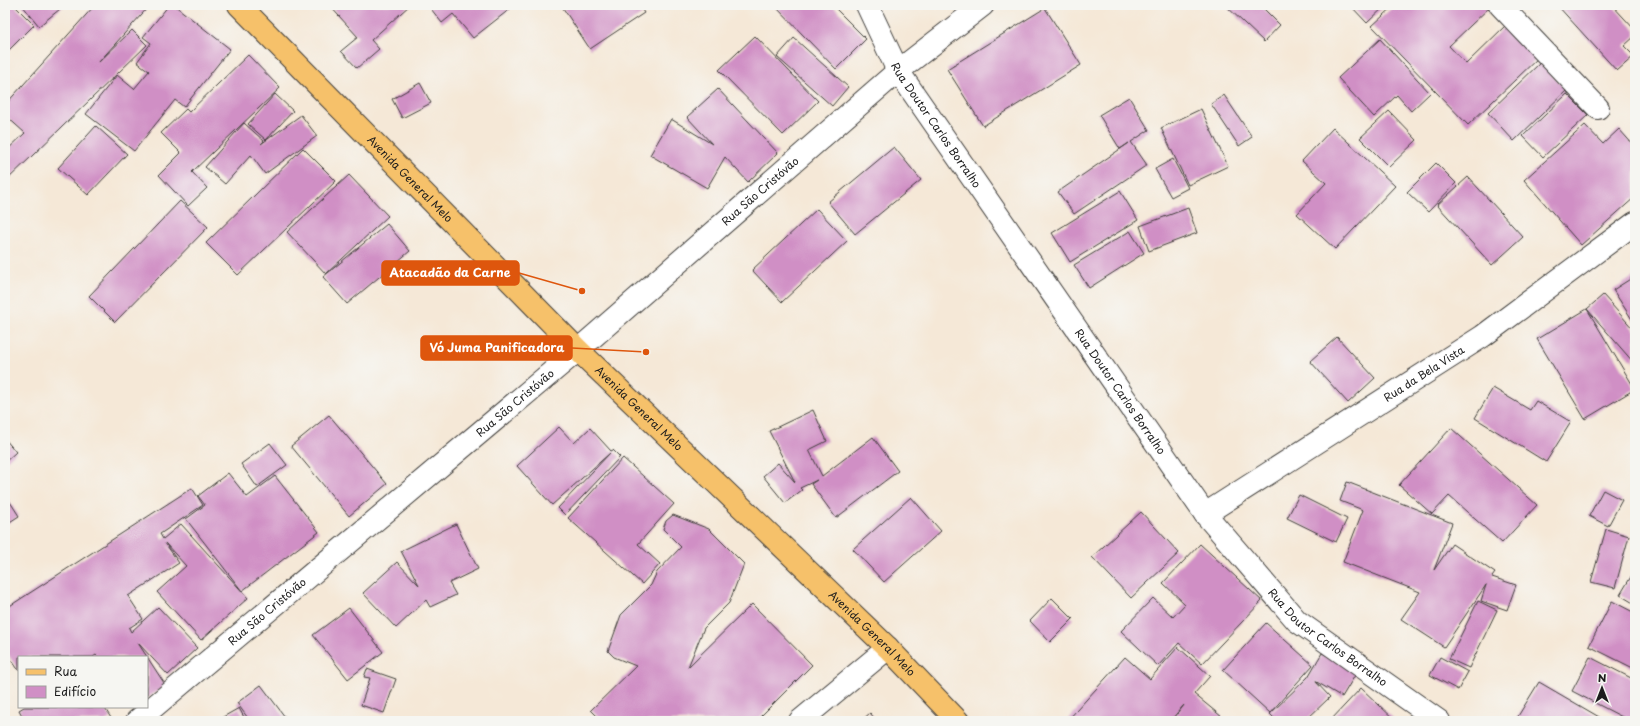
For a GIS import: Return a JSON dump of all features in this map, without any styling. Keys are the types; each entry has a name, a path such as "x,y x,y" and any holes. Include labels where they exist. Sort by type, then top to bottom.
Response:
{"main road":[{"name":"Avenida General Melo","path":"239,5 578,350 888,648 958,721"}],"street":[{"name":"Rua Doutor Carlos Borralho","path":"867,5 898,71 1206,514 1297,621 1439,721"},
{"name":"Rua São Cristóvão","path":"137,721 578,350 898,71 983,5"},
{"path":"1500,5 1598,108"},
{"name":"Rua da Bela Vista","path":"1206,514 1483,336 1635,223"},
{"path":"800,721 888,648"}],"building":[{"path":"5,5 14,5 34,25 5,54"},
{"path":"22,5 65,5 39,26"},
{"path":"95,5 150,5 98,63 132,30 147,45 5,182 5,152 25,133 5,115 5,105"},
{"path":"169,5 174,5 230,49 184,107 175,100 134,151 86,114 117,75 134,89 149,71 137,62 151,43 143,37"},
{"path":"329,5 410,5 371,40 379,49 357,68 341,51 358,37"},
{"path":"428,5 515,5 473,38 453,14 442,23"},
{"path":"561,5 639,5 644,13 590,49"},
{"path":"774,5 832,5 866,39 836,69"},
{"path":"1225,5 1260,5 1280,25 1264,42"},
{"path":"1350,5 1386,5 1367,23"},
{"path":"1395,5 1492,5 1449,46 1466,64 1507,24 1539,57 1468,125 1372,26"},
{"path":"1557,5 1612,5 1635,30 1635,36 1624,46 1634,56 1617,71"},
{"path":"1045,8 1081,65 983,126 947,69"},
{"path":"755,36 818,101 783,135 719,70"},
{"path":"794,38 848,87 832,106 777,57"},
{"path":"1380,39 1430,93 1411,111 1397,95 1374,117 1338,78"},
{"path":"248,55 280,88 192,172 207,188 188,206 159,175 181,153 161,133 186,109 189,112"},
{"path":"1540,63 1567,90 1514,141 1488,113"},
{"path":"420,83 431,103 402,118 392,99"},
{"path":"718,89 778,153 748,182 725,157 707,188 650,155 671,119 712,144 687,117"},
{"path":"275,94 293,111 266,140 248,124"},
{"path":"1567,94 1588,115 1543,157 1523,136"},
{"path":"1224,95 1252,137 1239,146 1211,104"},
{"path":"1129,97 1149,130 1131,142 1147,165 1074,214 1058,192 1129,143 1120,149 1099,115"},
{"path":"1201,109 1228,166 1188,185 1161,128"},
{"path":"1389,111 1417,140 1389,167 1360,138"},
{"path":"301,115 317,136 265,174 251,155 225,184 205,167 244,123 264,141 261,144"},
{"path":"1585,125 1603,144 1619,129 1635,147 1635,197 1581,245 1524,180"},
{"path":"96,126 127,154 88,195 58,168"},
{"path":"1333,128 1395,186 1335,249 1297,214 1326,183 1302,161"},
{"path":"894,147 921,180 855,234 828,202"},
{"path":"303,148 336,181 238,275 206,243"},
{"path":"1173,159 1188,188 1171,197 1155,169"},
{"path":"1436,163 1456,183 1428,212 1407,192"},
{"path":"349,175 388,216 326,274 287,232"},
{"path":"1468,177 1523,237 1492,265 1437,205"},
{"path":"1120,191 1138,220 1070,262 1052,233"},
{"path":"180,201 208,227 115,322 89,296"},
{"path":"1188,208 1197,233 1149,251 1140,226"},
{"path":"817,209 847,241 782,302 752,270"},
{"path":"387,224 410,251 347,304 323,277"},
{"path":"1130,231 1144,253 1089,288 1074,265"},
{"path":"1635,276 1635,324 1613,290"},
{"path":"1603,295 1635,331 1634,363 1587,309"},
{"path":"1587,309 1635,389 1585,419 1537,339"},
{"path":"1337,337 1375,378 1348,403 1310,361"},
{"path":"1493,388 1530,410 1536,401 1571,422 1546,462 1475,418"},
{"path":"813,410 827,441 809,450 822,476 873,437 898,471 836,518 811,484 817,480 800,488 802,490 785,503 763,476 778,463 795,482 769,431"},
{"path":"329,415 387,484 349,516 291,446"},
{"path":"559,427 574,443 590,428 611,451 613,450 620,457 565,515 558,508 610,453 552,505 517,466"},
{"path":"1451,428 1537,505 1502,543 1449,496 1432,514 1399,485"},
{"path":"5,439 16,452 5,462"},
{"path":"270,443 287,465 257,487 241,464"},
{"path":"623,458 674,504 638,544 660,564 642,584 568,518"},
{"path":"228,473 247,497 275,476 319,532 242,591 186,519 205,505 198,496"},
{"path":"1347,482 1452,523 1434,570 1452,544 1495,573 1492,577 1516,585 1507,610 1481,601 1486,585 1444,647 1401,619 1420,592 1343,562 1363,510 1340,501"},
{"path":"192,488 203,505 160,534 163,539 181,524 248,598 201,640 157,592 186,566 165,543 179,563 128,596 143,619 129,628 131,632 158,607 197,648 168,675 138,643 146,656 18,656 18,670 5,650 5,609"},
{"path":"1603,490 1622,500 1608,526 1589,516"},
{"path":"5,494 19,516 5,525"},
{"path":"1299,495 1347,519 1336,542 1287,518"},
{"path":"911,497 941,531 884,582 853,549"},
{"path":"1141,512 1179,553 1131,598 1092,557"},
{"path":"673,515 709,529 744,564 729,603 704,628 688,667 752,604 812,665 756,721 602,721 591,710 636,666 614,657 608,651 621,615 651,585 657,572 681,547 663,529 666,521"},
{"path":"456,524 478,569 449,583 456,595 430,607 426,600 396,628 363,593 397,562 419,585 401,551"},
{"path":"1606,529 1629,536 1615,588 1591,582"},
{"path":"1200,544 1262,601 1202,664 1179,643 1158,666 1121,631 1153,598 1173,617 1185,604 1163,583"},
{"path":"1635,570 1635,604 1620,595"},
{"path":"1052,598 1073,619 1050,642 1030,621"},
{"path":"1478,601 1497,610 1469,668 1449,659"},
{"path":"1612,601 1635,613 1635,669 1589,646"},
{"path":"349,608 383,652 348,679 313,635"},
{"path":"1266,623 1313,665 1270,713 1223,670"},
{"path":"1178,647 1210,676 1194,694 1222,717 1219,721 1172,721 1184,705 1170,721 1067,721 1125,657 1150,679"},
{"path":"1322,653 1357,672 1342,697 1315,681 1330,697 1305,721 1277,721 1270,714 1308,677"},
{"path":"1440,657 1468,672 1458,690 1430,675"},
{"path":"1590,657 1635,680 1635,721 1630,721 1572,691"},
{"path":"148,658 166,686 148,697"},
{"path":"367,669 396,679 384,713 361,705 370,678 364,677"},
{"path":"1539,682 1606,721 1515,721"},
{"path":"261,685 288,721 250,721 237,703"},
{"path":"1361,688 1396,721 1330,721"},
{"path":"22,708 105,708 111,718 105,721 25,721 19,710"},
{"path":"239,708 246,721 216,721"},
{"path":"870,713 877,721 861,721"}],"place":[{"name":"Atacadão da Carne","path":"582,291"},
{"name":"Vó Juma Panificadora","path":"646,352"}]}
